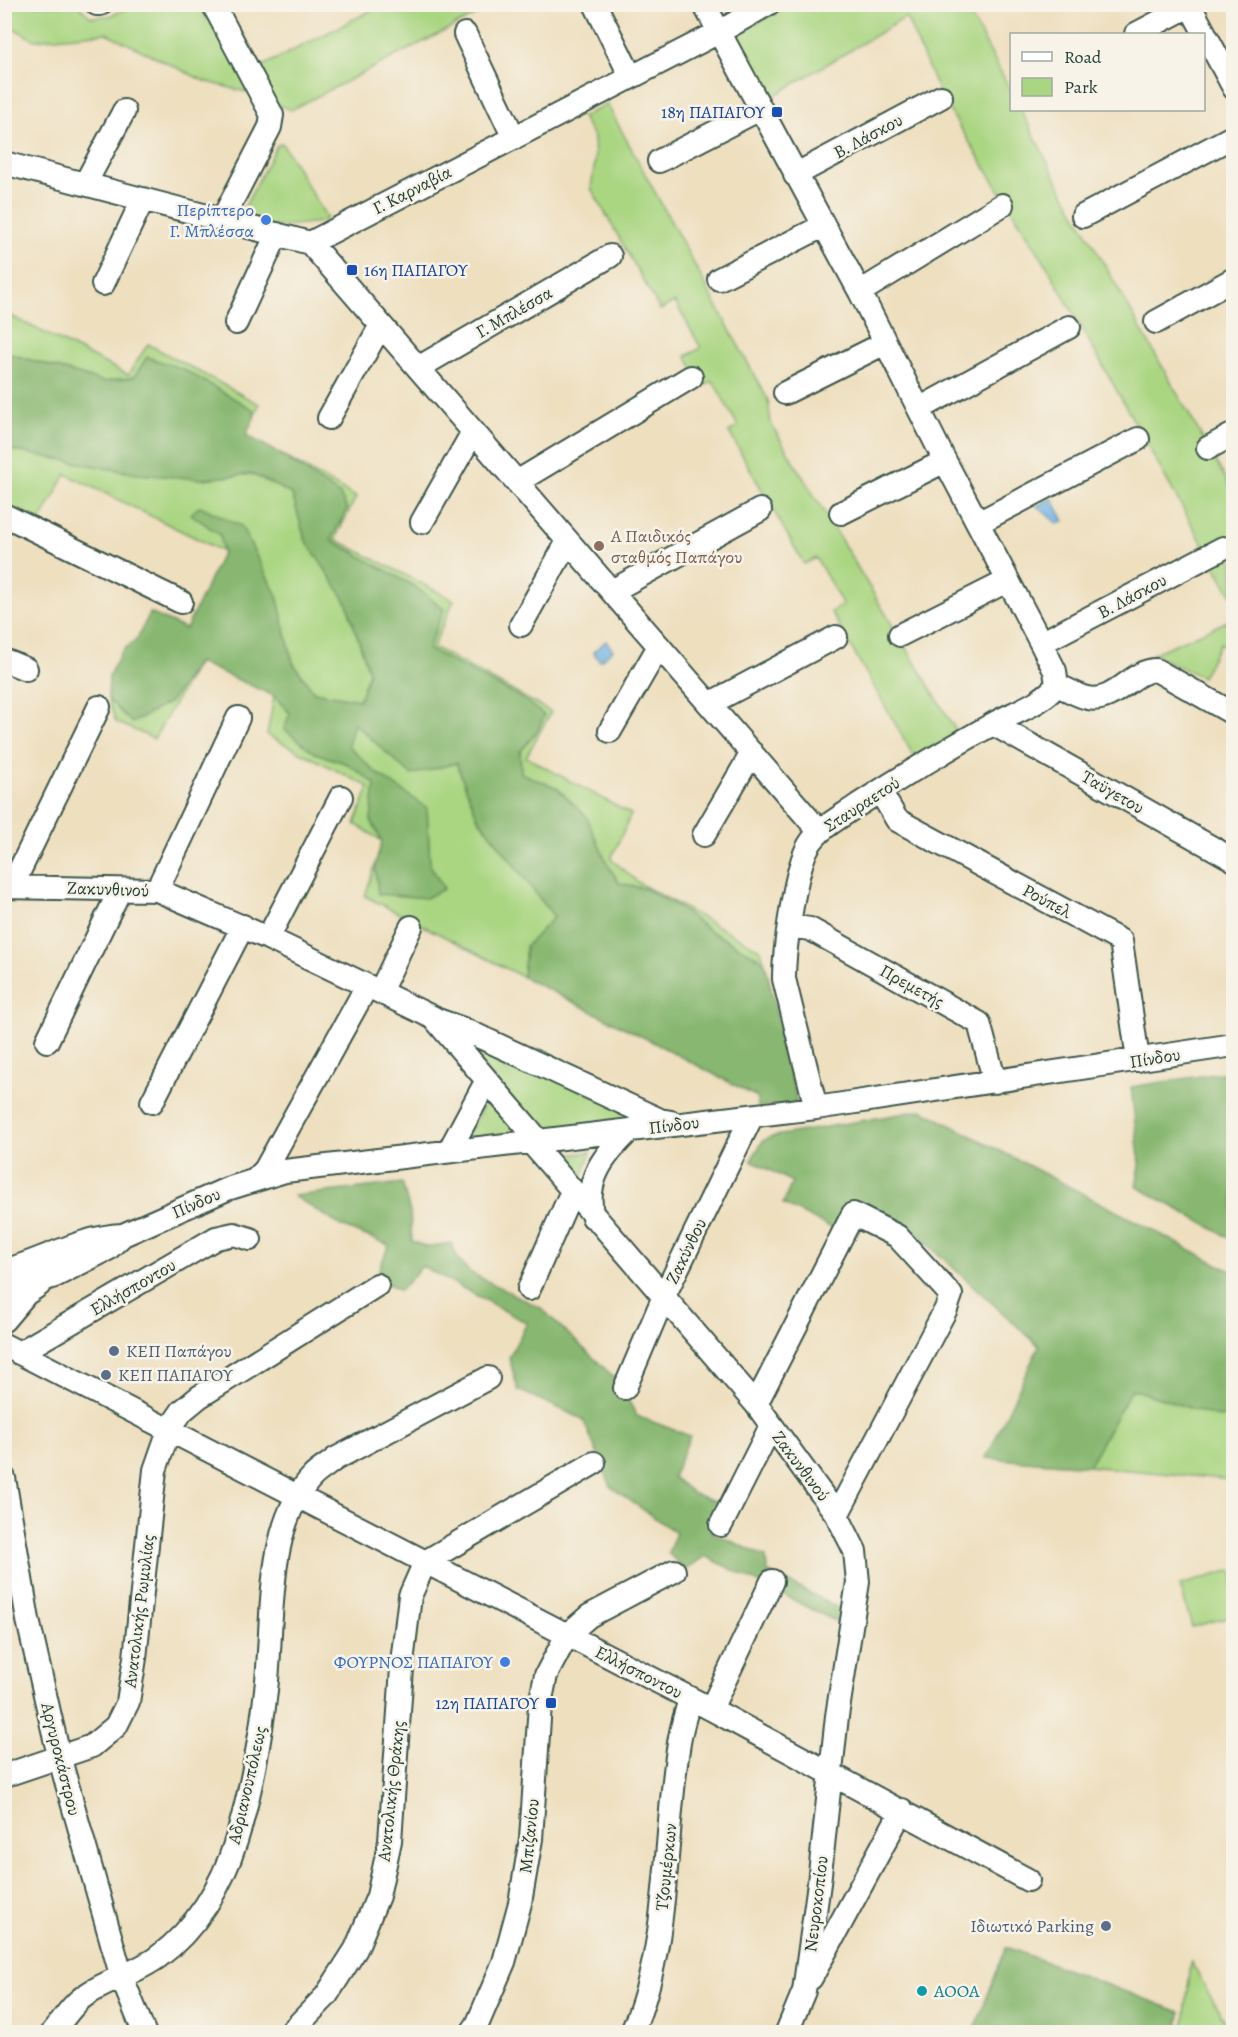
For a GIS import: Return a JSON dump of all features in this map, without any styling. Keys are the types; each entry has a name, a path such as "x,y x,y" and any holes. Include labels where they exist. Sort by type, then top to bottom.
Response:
{"street":[{"path":"213,4 272,115 270,127 222,220"},
{"path":"595,4 631,77"},
{"path":"704,4 860,292 945,461 1055,670 1057,685 1088,698 1104,698 1147,670 1156,670 1233,714"},
{"name":"Γ. Καρναβία","path":"310,243 719,32 768,4"},
{"path":"1138,33 1190,5 1205,33"},
{"path":"465,34 514,138"},
{"path":"1205,34 1233,88"},
{"name":"Β. Λάσκου","path":"795,175 941,97"},
{"path":"659,160 760,109"},
{"path":"85,184 124,111"},
{"path":"1083,216 1233,136"},
{"path":"7,171 85,184 310,243 819,831"},
{"path":"103,284 143,200"},
{"path":"860,292 1002,205"},
{"path":"718,279 824,226"},
{"path":"236,323 277,234"},
{"name":"Γ. Μπλέσσα","path":"418,368 610,256"},
{"path":"1156,322 1233,279"},
{"path":"329,418 381,325"},
{"path":"919,409 1069,327"},
{"path":"785,393 885,344"},
{"path":"517,482 691,377"},
{"path":"422,522 473,432"},
{"path":"1208,448 1233,434"},
{"path":"978,523 1138,439"},
{"path":"842,513 945,461"},
{"path":"612,591 760,510"},
{"path":"4,516 181,602"},
{"path":"521,625 568,541"},
{"name":"Β. Λάσκου","path":"1041,643 1223,548"},
{"path":"900,635 1007,581"},
{"path":"709,704 836,637"},
{"path":"610,731 659,646"},
{"path":"4,660 26,669"},
{"name":"Σταυραετού","path":"816,1108 784,979 789,926 799,874 807,847 819,831 880,791 993,724 1047,697 1057,685"},
{"name":"Ζακυνθινού","path":"99,707 8,886 157,890 243,926 434,1018 487,1080 593,1217 756,1404 837,1515 855,1551 858,1582 837,1716 831,1772"},
{"path":"157,890 238,718"},
{"name":"Ταϋγετου","path":"993,724 1233,861"},
{"path":"704,835 752,753"},
{"name":"Ρούπελ","path":"880,791 897,820 1121,941 1138,1060"},
{"path":"268,938 341,797"},
{"path":"47,1041 120,890"},
{"path":"152,1102 243,926"},
{"name":"Πρεμετής","path":"789,926 810,929 979,1023 995,1082"},
{"path":"256,1179 264,1170 411,927"},
{"path":"434,1018 463,1029 660,1120 679,1124"},
{"name":"Πίνδου","path":"4,1271 85,1241 123,1235 227,1189 285,1171 816,1108 1233,1046"},
{"path":"449,1151 487,1080"},
{"name":"Ζακύνθου","path":"625,1388 664,1296 752,1116"},
{"path":"593,1217 590,1190 597,1173 612,1148 630,1130"},
{"path":"529,1289 572,1191"},
{"path":"756,1404 853,1214 897,1236 951,1295 946,1309 837,1515"},
{"name":"Ελλήσποντου","path":"12,1349 216,1238 234,1234 250,1239"},
{"name":"Πίνδου","path":"4,1288 24,1286 55,1276 108,1250 123,1235"},
{"path":"4,1320 26,1294 55,1276"},
{"path":"169,1430 182,1411 199,1397 377,1285"},
{"name":"Ελλήσποντου","path":"12,1349 711,1709 1028,1880"},
{"path":"298,1496 313,1476 335,1459 488,1378"},
{"path":"721,1525 771,1426"},
{"name":"Ανατολικής Ρωμυλίας","path":"5,1780 58,1756 92,1746 116,1726 128,1702 135,1658 155,1470 169,1430"},
{"path":"425,1562 594,1463"},
{"name":"Αργυροκάστρου","path":"4,1478 28,1620 58,1756 122,1978 144,2032"},
{"name":"Αδριανουπόλεως","path":"53,2032 85,1995 122,1978 158,1957 189,1929 217,1886 236,1842 251,1776 266,1690 280,1535 298,1496"},
{"name":"Ανατολικής Θράκης","path":"291,2032 326,1996 356,1949 378,1896 390,1840 403,1654 410,1596 425,1562"},
{"name":"Ελλήσποντου","path":"567,1635 589,1616 674,1571"},
{"path":"711,1709 772,1581"},
{"name":"Μπιζανίου","path":"472,2032 504,1962 520,1903 531,1839 540,1704 546,1675 567,1635"},
{"name":"Τζουμέρκων","path":"632,2032 654,1964 679,1742 690,1699"},
{"name":"Νευροκοπίου","path":"787,2032 804,1991 831,1772"},
{"path":"804,1991 902,1810"}],"green space":[{"path":"5,5 77,5 91,17 110,16 134,5 205,5 245,75 382,5 495,5 291,110 246,92 204,81 106,33 34,40 5,23"},
{"path":"790,5 965,5 1010,89 1010,111 1022,111 1055,177 1233,492 1233,598 1048,268 941,97 906,17 767,100 729,38"},
{"path":"607,104 768,400 771,424 963,742 920,767 831,612 843,605 816,558 804,564 729,432 738,426 713,381 703,386 686,356 701,348 675,302 660,310 591,188 595,162 594,138 582,117"},
{"path":"282,143 327,218 322,222 264,228 241,214 277,145"},
{"path":"11,316 128,375 148,344 259,404 254,418 253,410 134,377 104,382 5,352 5,327"},
{"path":"4,352 104,382 134,377 147,357 183,369 254,410 254,418 246,435 280,454 340,495 347,509 331,540 414,586 444,609 428,649 521,698 544,715 538,730 520,752 521,773 557,788 586,816 607,863 619,883 647,889 677,906 710,931 763,960 797,1103 758,1107 757,1097 523,977 526,946 554,917 478,818 456,763 411,775 354,723 348,745 374,771 427,808 430,865 444,889 426,898 378,894 375,865 382,841 371,820 375,784 348,764 315,753 284,729 290,713 274,696 198,662 170,702 132,723 108,699 109,675 122,651 137,639 150,613 186,629 223,552 220,535 191,514 200,506 241,526 277,596 293,663 314,692 359,700 369,672 346,601 305,539 292,494 252,474 202,479 138,474 5,449"},
{"path":"4,449 138,474 202,479 252,474 292,494 305,539 346,601 369,672 359,700 314,692 293,663 277,596 241,526 191,514 220,535 224,552 66,474 40,522 5,504"},
{"path":"280,454 356,497 335,539 454,600 433,647 551,712 526,757 631,814 611,859 639,883 761,950 766,967 763,960 710,931 677,906 647,889 619,883 557,788 521,774 520,752 538,730 544,715 521,698 428,649 355,552 330,540 347,509 340,495"},
{"path":"1233,619 1233,650 1220,643 1202,677 1152,654"},
{"path":"198,662 154,739 116,722 108,699 132,722 170,702"},
{"path":"274,696 290,713 315,753 348,764 375,784 371,820 382,841 355,824 369,787 267,735"},
{"path":"354,723 411,775 456,763 478,818 555,917 526,946 523,977 365,896 375,865 378,894 444,889 430,865 427,808 374,771 347,745"},
{"path":"456,1030 652,1124 540,1140"},
{"path":"1234,1071 1233,1240 1136,1186 1140,1166 1131,1087"},
{"path":"491,1092 528,1141 459,1150"},
{"path":"922,1110 1233,1272 1233,1418 1214,1416 1132,1389 1088,1466 986,1458 1039,1346 924,1241 855,1205 841,1233 783,1204 792,1182 751,1160 763,1141 770,1137"},
{"path":"591,1152 579,1184 558,1156"},
{"path":"402,1183 410,1212 412,1241 426,1247 451,1243 460,1262 471,1273 541,1308 618,1381 637,1416 690,1436 673,1477 694,1494 724,1504 711,1532 766,1557 767,1571 846,1612 845,1626 705,1556 685,1570 668,1553 676,1533 611,1487 583,1419 518,1390 509,1357 527,1323 422,1266 400,1291 376,1277 389,1245 341,1226 294,1196"},
{"path":"1132,1389 1214,1416 1233,1418 1233,1480 1088,1466"},
{"path":"1233,1570 1233,1616 1192,1627 1180,1585"},
{"path":"1006,1947 1180,2012 1178,2032 974,2032"},
{"path":"1191,1962 1231,2032 1183,2032"}],"water":[{"path":"1052,498 1064,521 1058,524 1037,506"},
{"path":"606,641 613,650 600,661 593,652"}],"place":[{"name":"18η ΠΑΠΑΓΟΥ","path":"777,112"},
{"name":"Περίπτερο Γ. Μπλέσσα","path":"266,220"},
{"name":"16η ΠΑΠΑΓΟΥ","path":"352,270"},
{"name":"Α Παιδικός σταθμός Παπάγου","path":"599,546"},
{"name":"ΚΕΠ Παπάγου","path":"114,1351"},
{"name":"ΚΕΠ ΠΑΠΑΓΟΥ","path":"106,1375"},
{"name":"ΦΟΥΡΝΟΣ ΠΑΠΑΓΟΥ","path":"505,1662"},
{"name":"12η ΠΑΠΑΓΟΥ","path":"551,1703"},
{"name":"Ιδιωτικό Parking","path":"1106,1926"},
{"name":"AOOA","path":"922,1991"}]}
